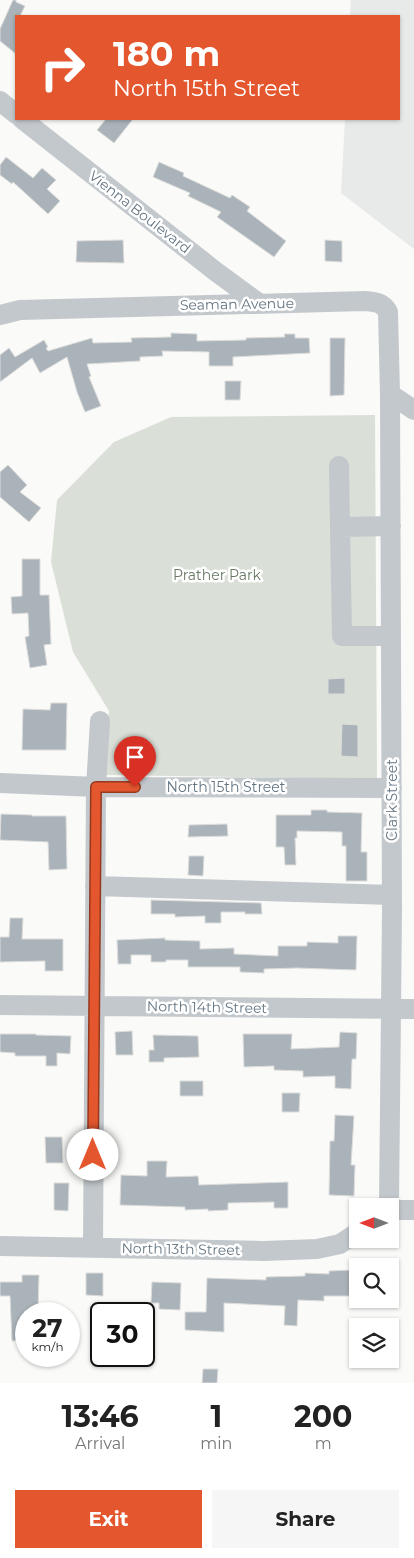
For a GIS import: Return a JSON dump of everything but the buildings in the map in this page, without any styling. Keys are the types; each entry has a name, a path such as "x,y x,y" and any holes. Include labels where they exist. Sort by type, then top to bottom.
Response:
{"street":[{"path":"0,102 15,113"},
{"name":"Vienna Boulevard","path":"23,120 215,271 260,304"},
{"name":"Seaman Avenue","path":"0,315 20,310 380,302 385,306 389,320 390,394"},
{"path":"390,394 414,410"},
{"name":"Clark Street","path":"389,1198 392,894 390,394"},
{"path":"339,466 342,636 391,636"},
{"path":"340,527 391,526"},
{"path":"93,1248 96,787 100,721"},
{"name":"North 15th Street","path":"0,783 96,787 392,788"},
{"path":"95,886 392,894"},
{"name":"North 14th Street","path":"0,1005 414,1009"},
{"path":"399,1210 414,1210"},
{"name":"North 13th Street","path":"0,1246 264,1251 317,1249 340,1244 349,1238"}],"shaded area":[{"path":"351,0 414,0 414,249 341,193 345,120 400,120 400,15 350,15"}],"green space":[{"name":"Prather Park","path":"375,415 377,779 104,775 109,711 73,652 51,562 57,500 114,442 171,417"}],"route":[{"path":"93,1155 96,787 135,787"}]}
